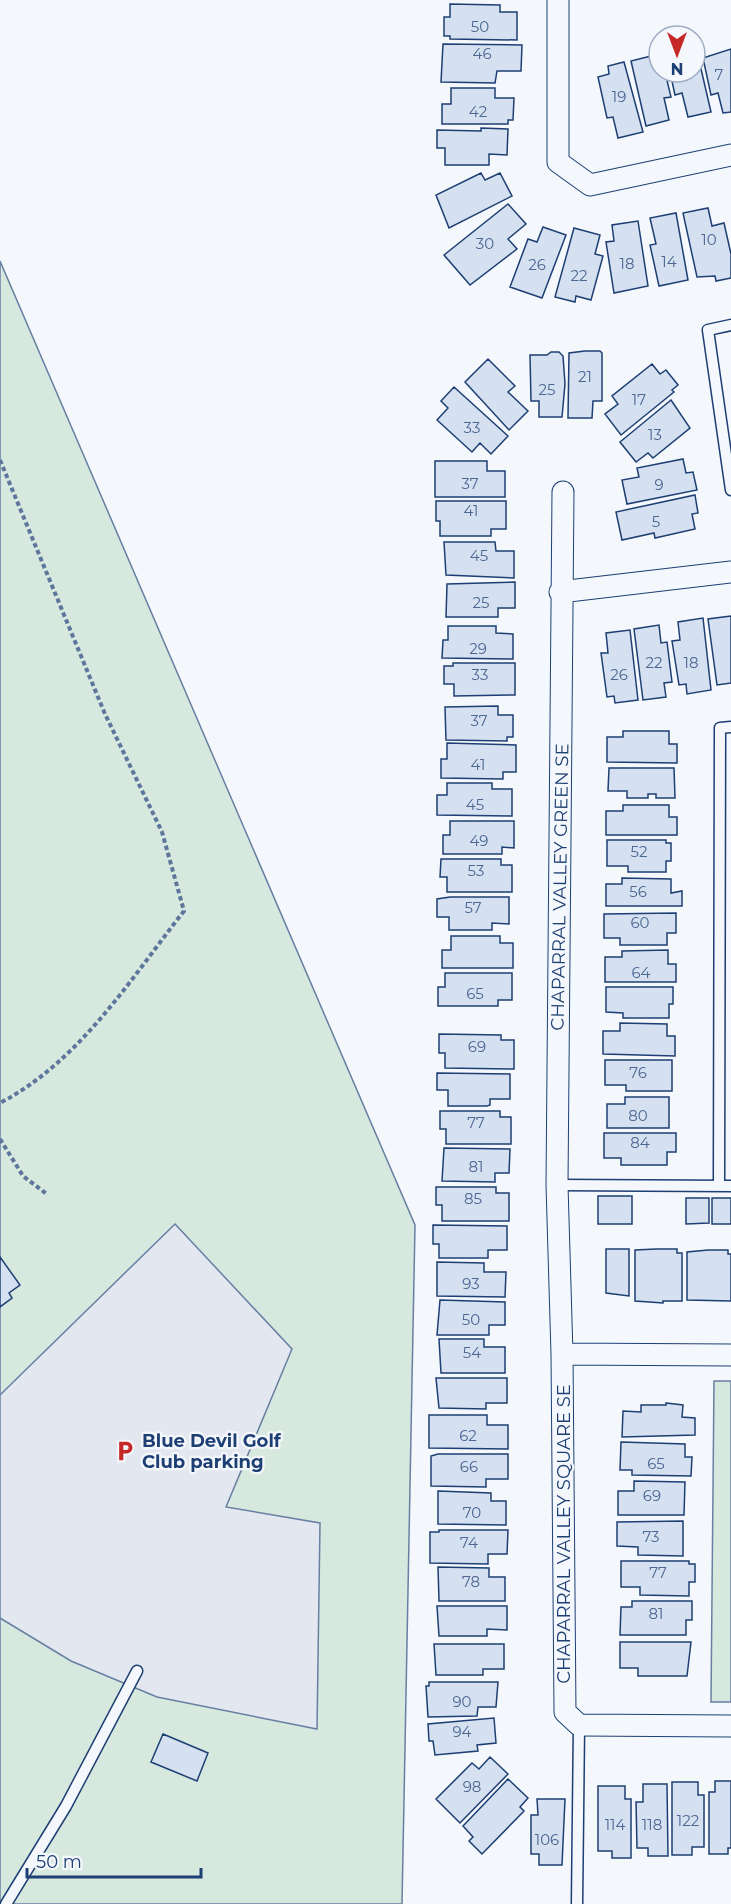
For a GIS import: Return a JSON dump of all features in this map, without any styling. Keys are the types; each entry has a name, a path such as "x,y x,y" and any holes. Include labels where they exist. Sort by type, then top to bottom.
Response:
{"street":[{"path":"558,0 558,162 590,185 731,155"},
{"name":"CHAPARRAL VALLEY GREEN SE","path":"562,1354 557,1185 562,791 560,592 563,492"},
{"path":"560,592 731,572"},
{"path":"562,1354 731,1355"},
{"name":"CHAPARRAL VALLEY SQUARE SE","path":"562,1354 565,1712 579,1725"},
{"path":"579,1725 731,1726"}],"lane":[{"path":"731,325 708,330 731,490"},
{"path":"719,1185 720,728 731,727"},
{"path":"557,1185 731,1186"},
{"path":"6,1904 66,1806 137,1671"},
{"path":"577,1904 579,1725"}],"path":[{"path":"0,460 105,714 162,832 184,911 81,1043 30,1087 0,1103"},
{"path":"0,1139 23,1176 48,1196"}],"shaded area":[{"path":"0,261 415,1225 402,1904 0,1904"},
{"name":"Blue Devil Golf Club parking","path":"175,1224 292,1349 226,1507 320,1523 317,1729 157,1697 71,1661 0,1618 0,1395"},
{"path":"714,1381 731,1381 731,1702 711,1702"}],"building":[{"path":"450,4 500,5 500,12 517,12 517,40 450,39 450,36 444,36 444,17 450,17"},
{"path":"443,44 522,45 521,71 497,71 495,83 441,82"},
{"path":"731,49 731,112 723,113 718,93 711,95 707,76 707,57"},
{"path":"647,57 647,84 668,84 671,97 664,98 669,120 646,126 631,61"},
{"path":"624,62 643,132 618,138 613,117 607,118 598,77 609,74 608,66"},
{"path":"673,84 705,84 711,112 688,117 682,93 675,95"},
{"path":"451,88 495,88 495,98 514,98 513,120 508,120 508,124 442,124 442,104 451,104"},
{"path":"481,128 508,129 507,155 489,154 489,165 445,165 445,148 437,148 437,130 481,131"},
{"path":"481,173 485,180 500,173 512,196 449,228 436,195"},
{"path":"508,204 526,224 508,239 517,249 470,285 444,255"},
{"path":"708,208 712,226 724,223 731,254 731,278 716,281 715,276 697,277 683,213"},
{"path":"676,213 688,280 659,286 650,245 656,244 650,218"},
{"path":"638,221 648,286 614,293 606,242 614,241 612,225"},
{"path":"543,227 566,235 542,298 510,287 528,239 537,242"},
{"path":"574,228 600,235 595,254 603,256 591,300 576,296 575,302 555,297"},
{"path":"585,351 602,353 602,401 593,401 592,418 568,418 569,353"},
{"path":"551,352 559,352 563,356 565,384 562,417 539,417 539,401 531,401 530,355 547,355"},
{"path":"488,359 515,386 508,392 528,411 509,430 465,382"},
{"path":"652,364 660,374 666,370 678,385 672,390 674,392 621,435 605,414 618,404 612,396"},
{"path":"454,387 508,436 491,454 480,443 472,452 437,420 448,408 441,401"},
{"path":"671,400 690,428 653,458 648,453 636,462 620,442"},
{"path":"683,459 686,473 693,472 697,490 627,504 622,480 639,477 637,468"},
{"path":"435,461 487,461 487,471 505,471 505,497 435,497"},
{"path":"695,495 698,513 692,514 695,529 655,538 654,533 622,540 616,512"},
{"path":"436,501 506,501 506,529 491,529 491,536 440,536 440,521 436,521"},
{"path":"444,542 495,542 496,551 514,551 514,578 446,575"},
{"path":"515,582 515,608 498,608 498,617 446,617 447,584"},
{"path":"731,616 731,683 717,685 708,619"},
{"path":"703,618 711,690 687,694 686,684 679,685 672,641 680,640 678,622"},
{"path":"659,625 661,643 667,642 672,682 664,683 666,697 643,700 634,629"},
{"path":"448,626 496,626 496,633 513,634 513,659 442,658 443,640 448,640"},
{"path":"630,630 638,700 615,703 614,696 607,697 601,653 608,653 606,633"},
{"path":"453,663 515,663 515,695 454,696 454,684 444,684 444,666 453,666"},
{"path":"498,706 498,715 513,715 513,737 507,737 507,741 446,740 445,707"},
{"path":"623,731 669,731 669,744 677,744 677,763 607,762 607,737 623,737"},
{"path":"447,743 516,745 516,772 503,772 503,779 441,778 441,759 447,759"},
{"path":"609,768 674,768 675,798 656,798 656,794 648,794 648,798 627,798 627,791 608,791"},
{"path":"447,783 492,783 492,789 512,789 512,816 437,815 437,795 447,795"},
{"path":"623,805 669,805 669,817 677,817 677,835 606,835 606,811 623,811"},
{"path":"450,821 514,821 514,848 502,847 502,854 443,854 443,835 450,835"},
{"path":"607,840 666,840 666,843 671,843 671,861 666,861 666,872 628,872 628,866 607,866"},
{"path":"441,859 501,859 501,865 512,865 512,892 447,892 447,877 440,877"},
{"path":"622,878 671,879 671,893 682,891 682,906 606,906 606,884 622,884"},
{"path":"509,897 509,924 492,923 492,930 449,930 449,917 437,917 437,899"},
{"path":"676,913 676,933 667,933 667,945 620,945 620,938 604,938 604,914"},
{"path":"451,936 500,936 500,943 513,943 513,968 442,968 442,950 451,950"},
{"path":"668,950 668,964 676,964 676,982 605,982 605,957 622,957 622,951"},
{"path":"445,973 512,973 512,1000 498,1000 498,1006 438,1006 438,987 445,987"},
{"path":"606,987 673,987 673,1004 669,1004 669,1018 623,1018 623,1013 606,1012"},
{"path":"620,1023 667,1024 667,1036 675,1036 675,1056 603,1054 603,1031 620,1031"},
{"path":"439,1034 501,1035 501,1040 514,1040 514,1069 445,1068 445,1053 439,1053"},
{"path":"605,1060 672,1060 672,1091 626,1091 626,1085 605,1085"},
{"path":"437,1073 510,1074 510,1099 490,1099 490,1105 487,1106 448,1106 448,1090 437,1090"},
{"path":"625,1097 669,1097 669,1128 607,1128 607,1104 625,1104"},
{"path":"440,1111 500,1111 500,1117 511,1117 511,1144 446,1144 446,1129 440,1129"},
{"path":"604,1133 676,1133 676,1152 667,1152 667,1165 621,1165 621,1158 604,1158"},
{"path":"444,1148 510,1149 509,1173 495,1173 495,1182 442,1181"},
{"path":"436,1187 496,1187 496,1193 509,1193 509,1221 442,1221 442,1205 436,1205"},
{"path":"598,1196 632,1196 632,1224 598,1224"},
{"path":"686,1198 709,1198 709,1223 686,1224"},
{"path":"712,1198 731,1198 731,1224 712,1224"},
{"path":"433,1225 507,1226 507,1250 488,1250 488,1258 439,1258 439,1244 433,1244"},
{"path":"606,1249 629,1249 629,1296 606,1293"},
{"path":"677,1249 677,1253 682,1253 682,1301 663,1301 663,1303 635,1301 635,1250"},
{"path":"728,1250 728,1254 731,1254 731,1301 687,1300 687,1252"},
{"path":"0,1257 20,1285 9,1293 12,1298 0,1307"},
{"path":"437,1262 484,1263 484,1272 506,1272 505,1297 437,1296"},
{"path":"440,1300 505,1302 505,1325 489,1325 489,1335 437,1335"},
{"path":"439,1339 484,1339 484,1347 505,1347 505,1373 441,1373"},
{"path":"436,1378 507,1378 507,1403 486,1403 486,1409 439,1408"},
{"path":"666,1403 683,1405 682,1417 695,1418 695,1435 622,1437 623,1411 641,1412 641,1405 666,1405"},
{"path":"429,1415 487,1415 487,1425 508,1425 508,1449 429,1448"},
{"path":"621,1442 685,1444 685,1457 692,1457 691,1476 632,1475 632,1470 620,1470"},
{"path":"438,1454 508,1454 508,1479 486,1479 486,1487 431,1486 431,1456"},
{"path":"634,1481 685,1482 684,1515 618,1515 618,1491 634,1491"},
{"path":"438,1491 491,1493 491,1501 506,1501 506,1525 438,1524"},
{"path":"683,1521 683,1556 638,1555 638,1547 617,1546 617,1522"},
{"path":"439,1530 508,1530 507,1554 488,1554 488,1564 430,1563 430,1532 439,1532"},
{"path":"621,1561 689,1561 689,1564 695,1564 695,1582 689,1582 689,1596 640,1595 640,1587 621,1587"},
{"path":"438,1567 489,1568 489,1577 505,1577 505,1601 439,1601"},
{"path":"632,1601 692,1601 692,1620 686,1620 686,1635 620,1635 621,1607 632,1607"},
{"path":"437,1606 507,1606 507,1630 487,1629 487,1636 439,1636"},
{"path":"620,1642 691,1642 687,1676 638,1676 638,1668 620,1668"},
{"path":"434,1644 504,1644 504,1669 483,1669 483,1675 436,1675"},
{"path":"429,1682 498,1682 496,1707 478,1707 477,1716 428,1717 426,1686 429,1686"},
{"path":"494,1718 496,1743 477,1745 478,1751 435,1755 433,1741 429,1741 428,1724"},
{"path":"163,1734 208,1753 197,1781 151,1762"},
{"path":"490,1757 508,1774 460,1823 436,1799 472,1763 479,1769"},
{"path":"508,1779 528,1798 520,1807 524,1811 482,1854 469,1841 473,1837 463,1826"},
{"path":"715,1781 731,1781 731,1848 728,1848 728,1854 709,1854 709,1792 715,1792"},
{"path":"672,1782 698,1782 698,1795 704,1795 704,1847 692,1847 692,1855 672,1855"},
{"path":"643,1784 667,1784 668,1856 648,1856 648,1848 637,1848 636,1802 643,1802"},
{"path":"598,1786 625,1786 625,1799 631,1799 631,1858 612,1858 612,1851 598,1851"},
{"path":"537,1799 565,1799 562,1865 539,1865 539,1854 531,1854 531,1815 538,1815"}],"place":[{"name":"Blue Devil Golf Club parking","path":"125,1451"}]}
